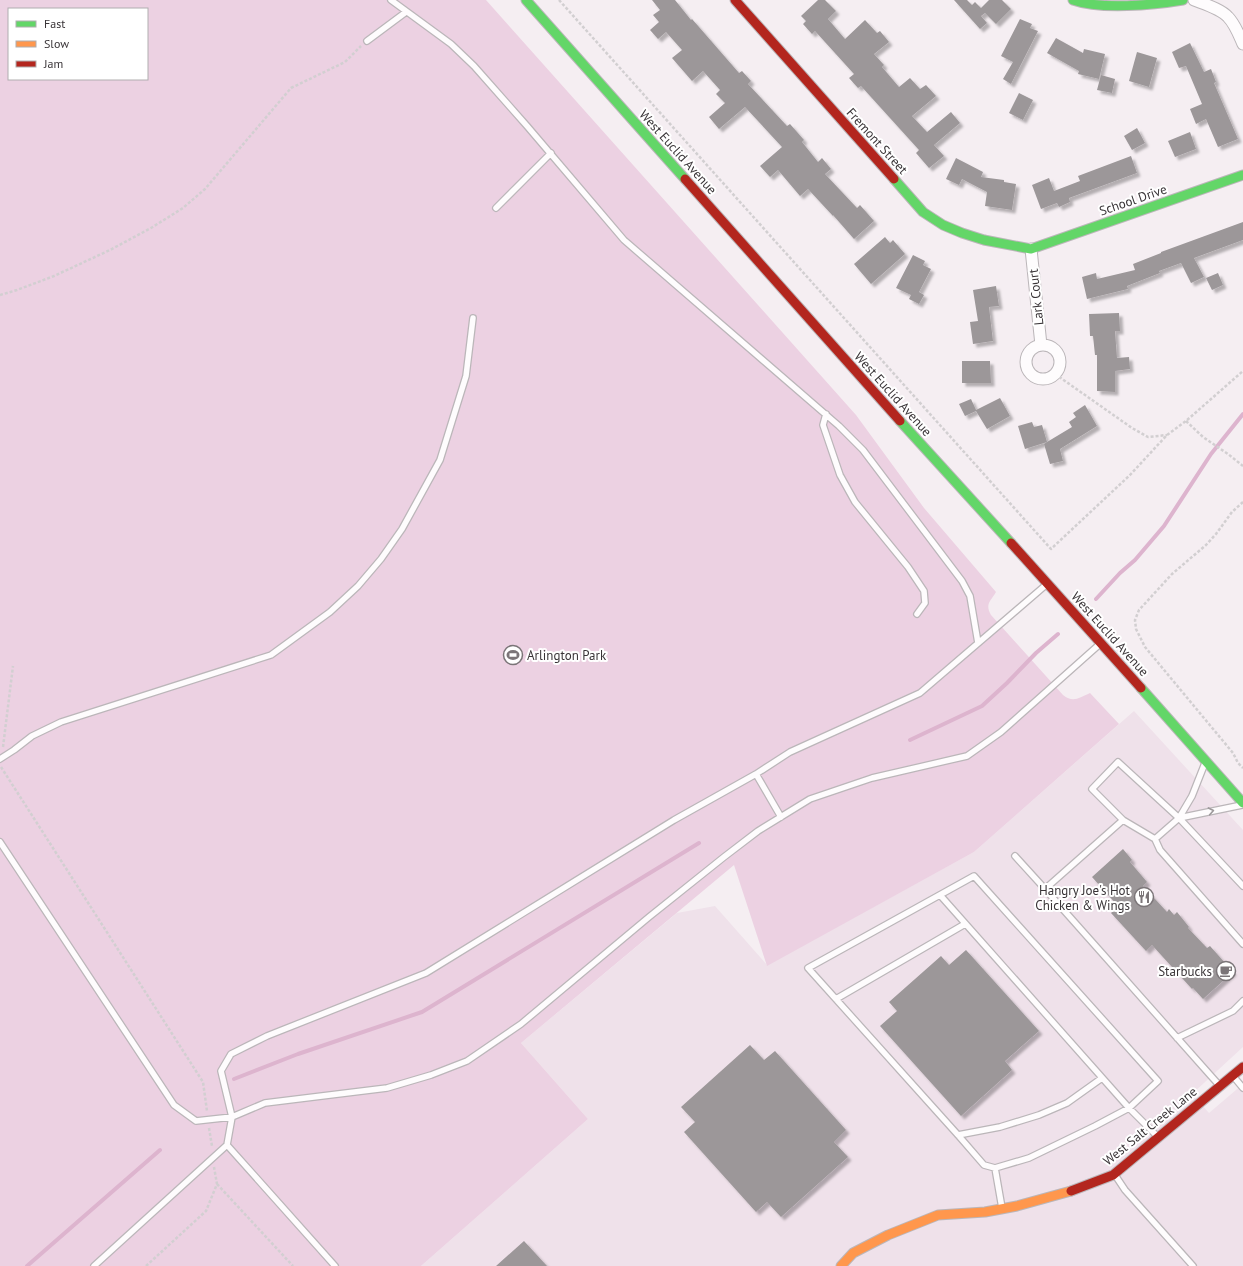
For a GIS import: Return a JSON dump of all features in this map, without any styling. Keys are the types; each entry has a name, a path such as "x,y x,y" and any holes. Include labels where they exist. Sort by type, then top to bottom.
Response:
{"street":[{"name":"West Euclid Avenue","path":"526,0 924,448 1102,643 1243,804"},
{"name":"Fremont Street","path":"734,0 923,212 943,225 962,233 984,240 1031,249"},
{"path":"1073,0 1078,2 1112,6 1165,3 1183,0"},
{"path":"1194,0 1210,6 1228,16 1238,32 1243,44"},
{"name":"School Drive","path":"1031,249 1243,174"},
{"name":"Lark Court","path":"1031,249 1041,345"},
{"path":"1041,345 1047,345 1057,351 1059,356 1059,368 1055,374 1041,379 1031,374 1028,370 1026,359 1028,354 1041,345"},
{"name":"West Salt Creek Lane","path":"841,1266 854,1254 888,1235 938,1215 985,1212 1044,1199 1076,1190 1114,1173 1243,1066"}],"lane":[{"path":"391,0 452,44 474,66 551,153 624,240 826,414 863,450 962,581 970,596 978,643"},
{"path":"367,41 406,12"},
{"path":"496,208 551,153"},
{"path":"0,759 32,736 61,722 271,655 330,612 358,586 381,559 402,529 440,460 466,376 472,318"},
{"path":"826,414 823,425 840,475 855,502 908,567 924,591 925,603 917,614"},
{"path":"94,1266 227,1145 232,1117 221,1071 231,1054 267,1036 426,973 674,820 756,774 790,752 920,693 1047,583"},
{"path":"0,842 174,1105 196,1121 232,1117 265,1104 388,1088 431,1075 467,1061 521,1024 724,857 758,831 810,799 872,778 967,756 1001,732 1102,643"},
{"path":"1155,839 1179,818 1192,796 1206,761"},
{"path":"1243,886 1179,818 1118,762 1092,788 1123,820 1155,839 1160,850 1243,944"},
{"path":"756,774 781,817"},
{"path":"1179,818 1243,804"},
{"path":"1045,889 1123,820"},
{"path":"1015,856 1220,1086"},
{"path":"974,876 1158,1081 1129,1108 1029,1158 995,1168 984,1165 808,968 940,895 974,876"},
{"path":"940,895 1129,1108 1158,1137"},
{"path":"836,999 965,924"},
{"path":"1177,1038 1233,1011 1243,1001"},
{"path":"1232,1076 1243,1088"},
{"path":"958,1135 1000,1127 1038,1115 1067,1103 1102,1078"},
{"path":"227,1145 335,1266"},
{"path":"995,1168 1002,1208"},
{"path":"1114,1173 1125,1190 1193,1266"}],"path":[{"path":"558,0 1051,549 1130,475 1167,435 1186,421 1243,371"},
{"path":"0,294 17,290 54,276 110,250 151,228 183,208 205,189 291,88 345,62 367,41"},
{"path":"1055,374 1148,437 1167,435"},
{"path":"1186,421 1203,437 1243,466"},
{"path":"1243,502 1232,512 1206,545 1157,589 1139,610 1135,620 1136,629 1145,647 1233,753 1238,763 1243,768"},
{"path":"0,759 13,666"},
{"path":"0,765 203,1082 217,1184 206,1211 146,1266"},
{"path":"217,1184 293,1266"}],"shaded area":[{"name":"Arlington Park","path":"0,0 486,0 856,415 924,508 996,592 988,606 991,615 1063,695 1073,699 1090,693 1119,724 974,852 767,966 734,865 521,1043 588,1119 421,1266 0,1266"},
{"path":"1134,711 1243,830 1243,1047 1192,1094 1209,1113 1243,1084 1243,1266 421,1266 588,1119 521,1043 677,913 715,906 767,965 974,852"}],"building":[{"path":"652,0 675,0 739,73 742,71 751,81 748,84 787,126 790,124 804,140 802,142 818,162 822,158 831,169 825,174 857,208 860,205 874,221 854,239 808,189 800,196 778,170 770,177 760,166 782,147 745,107 719,129 709,117 725,103 716,94 720,90 703,71 692,81 672,58 682,50 666,32 658,39 650,30 659,22 653,15 660,10"},
{"path":"818,0 825,0 836,11 828,19 845,39 865,20 877,33 880,31 889,42 874,54 884,65 882,67 899,87 910,78 920,89 926,85 936,96 912,116 927,132 951,112 960,123 934,145 944,156 929,168 916,153 919,150 861,86 858,88 849,78 854,74 815,31 812,34 803,24 806,21 801,16"},
{"path":"954,0 967,0 972,5 975,2 981,8 989,0 1002,0 1011,9 996,24 985,13 981,16 987,23 980,29"},
{"path":"1020,19 1032,24 1030,28 1038,31 1011,84 1003,79 1013,62 1001,56"},
{"path":"1056,38 1083,53 1084,49 1105,54 1099,79 1078,74 1079,71 1047,53"},
{"path":"1190,43 1204,72 1211,69 1216,82 1214,83 1238,139 1218,147 1206,119 1196,124 1190,109 1202,104 1186,66 1179,68 1172,52"},
{"path":"1137,52 1157,58 1149,87 1129,81"},
{"path":"1101,75 1115,79 1112,93 1097,90"},
{"path":"1019,93 1033,100 1023,120 1009,113"},
{"path":"1137,128 1145,143 1132,150 1124,136"},
{"path":"1190,132 1196,149 1175,157 1168,141"},
{"path":"1131,156 1137,173 1069,198 1070,202 1059,207 1057,203 1041,209 1032,185 1049,178 1054,191 1080,181 1078,176"},
{"path":"956,158 983,172 981,177 1004,180 1004,182 1016,184 1012,210 985,206 987,192 962,179 959,185 946,179"},
{"path":"1243,222 1243,240 1194,258 1204,277 1191,283 1181,263 1159,271 1160,273 1127,286 1128,289 1087,299 1082,277 1096,273 1097,279 1135,270 1133,264 1161,252"},
{"path":"885,237 890,243 893,240 905,254 871,284 854,264"},
{"path":"913,255 925,261 923,265 931,269 919,292 924,295 919,304 909,299 911,295 896,288"},
{"path":"1218,273 1223,285 1212,290 1206,278"},
{"path":"996,286 999,306 989,307 993,341 973,344 970,322 978,321 973,290"},
{"path":"1119,313 1120,331 1115,331 1117,358 1129,357 1130,369 1115,371 1115,392 1097,391 1097,355 1095,355 1093,336 1090,336 1089,314"},
{"path":"962,361 990,361 991,383 962,383"},
{"path":"1000,398 1010,416 987,429 976,411 965,416 959,404 971,399 976,410"},
{"path":"1085,405 1097,426 1060,449 1063,461 1050,464 1044,444 1072,427 1069,422 1076,417 1073,413"},
{"path":"1032,422 1034,427 1042,425 1047,442 1025,449 1018,426"},
{"path":"1123,849 1132,860 1130,862 1147,882 1143,886 1167,912 1169,909 1174,915 1177,912 1189,927 1188,928 1207,948 1210,946 1233,972 1203,999 1152,945 1146,951 1111,913 1118,906 1092,877"},
{"path":"966,950 1039,1031 1005,1061 1012,1070 961,1116 880,1026 897,1011 889,1002 941,956 949,965"},
{"path":"750,1045 764,1060 775,1051 846,1130 834,1142 848,1157 781,1217 767,1202 756,1212 684,1132 695,1122 681,1107"},
{"path":"524,1241 547,1266 496,1266"}],"waterway":[{"path":"1096,599 1120,573 1135,560 1164,526 1211,454 1243,414"},
{"path":"910,740 982,706 1036,653 1058,634"},
{"path":"234,1079 298,1054 422,1012 699,843"},
{"path":"27,1266 160,1150"}],"traffic: fast":[{"path":"526,0 685,179"},
{"path":"1073,0 1112,6 1157,4 1183,0"},
{"path":"894,179 923,212 943,225 984,240 1031,249 1243,175"},
{"path":"900,421 1011,543"},
{"path":"1141,688 1243,803"}],"traffic: slow":[{"path":"841,1266 853,1253 888,1235 938,1215 985,1212 1017,1206 1071,1191"}],"traffic: jam":[{"path":"735,0 894,179"},
{"path":"685,179 900,421"},
{"path":"1011,543 1141,688"},
{"path":"1071,1191 1113,1175 1243,1067"}],"place":[{"name":"Arlington Park","path":"513,655"},
{"name":"Hangry Joe's Hot Chicken & Wings","path":"1144,897"},
{"name":"Starbucks","path":"1226,971"}]}
